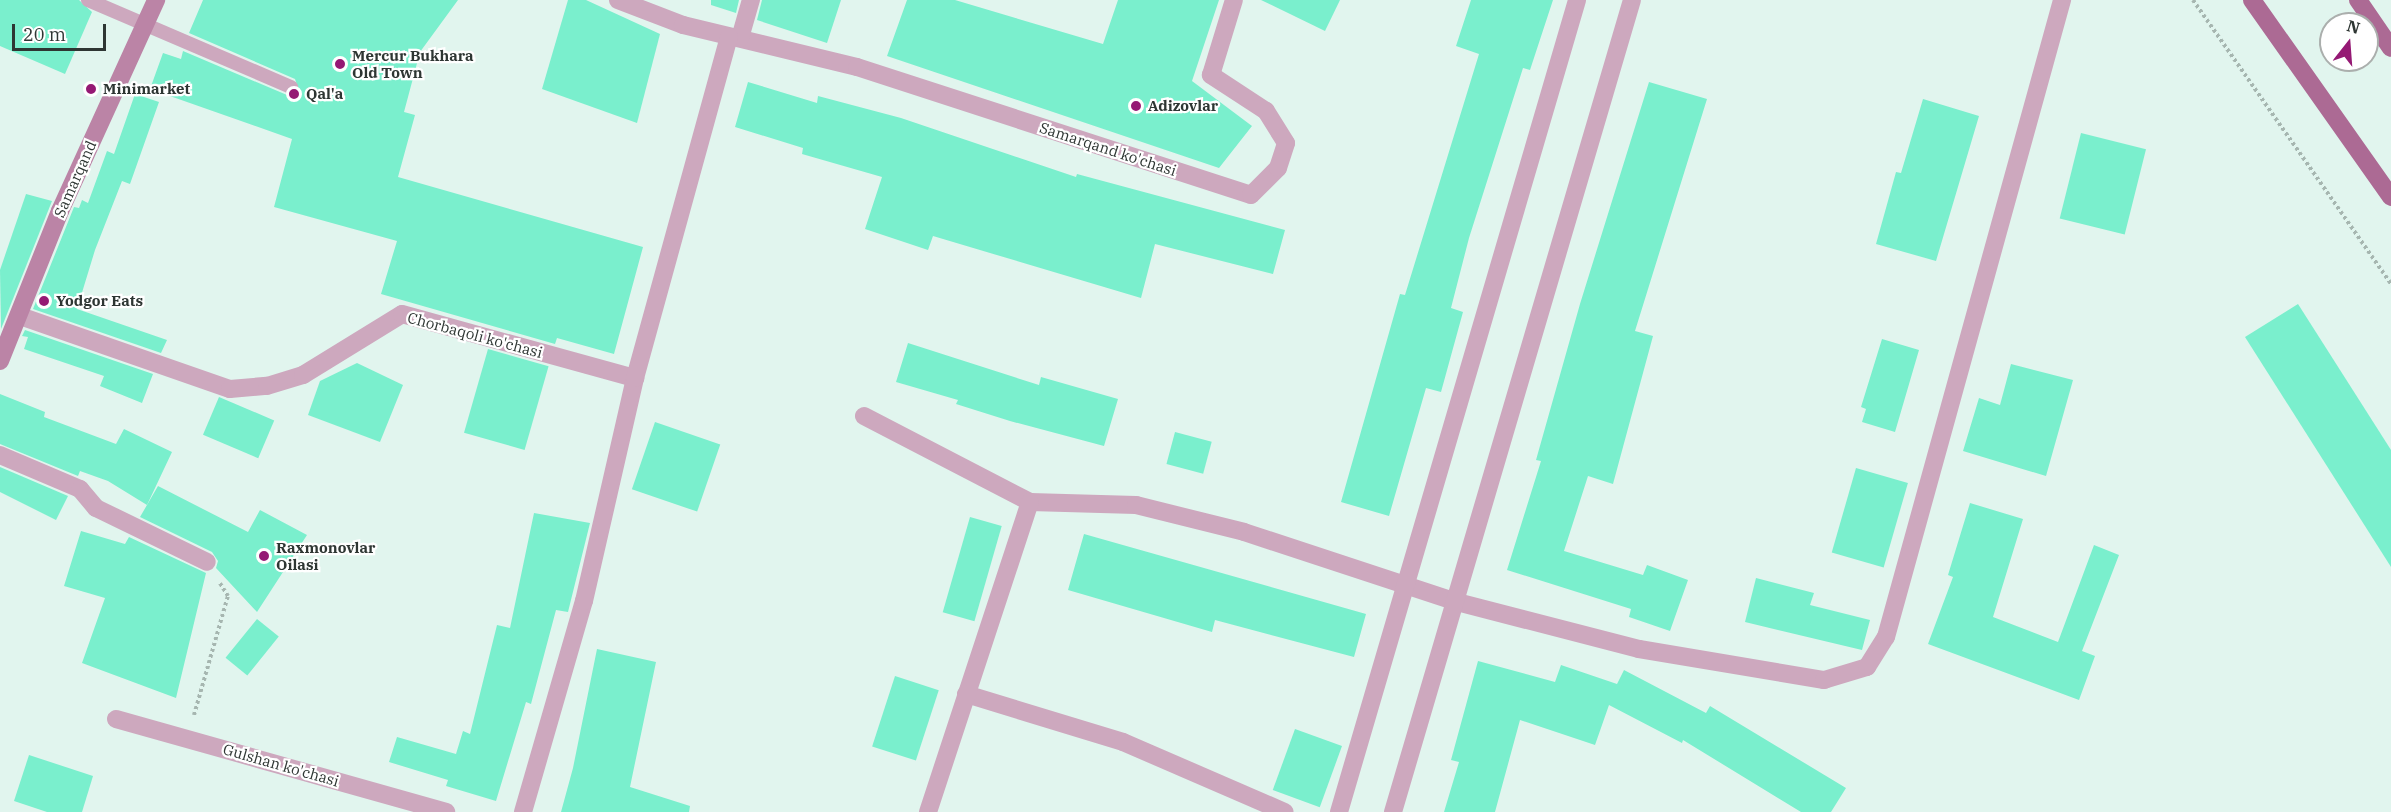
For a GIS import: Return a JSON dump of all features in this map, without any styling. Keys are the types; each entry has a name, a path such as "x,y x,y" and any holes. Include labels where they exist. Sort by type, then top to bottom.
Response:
{"main road":[{"path":"2252,0 2391,197"},
{"path":"2358,0 2391,48"}],"street":[{"name":"Samarqand","path":"0,361 60,212 156,0"},
{"path":"618,0 664,19 734,38"},
{"path":"523,812 584,601 635,378 734,38 751,0"},
{"name":"Samarqand ko'chasi","path":"734,38 857,67 1251,195 1278,168 1286,143 1266,111 1211,75 1234,0"},
{"path":"1338,812 1577,0"},
{"path":"1393,812 1457,602 1632,0"},
{"path":"864,416 1030,502 1136,505 1244,532 1457,602 1639,649 1824,680 1867,667 1886,637 2062,0"},
{"name":"Chorbaqoli ko'chasi","path":"20,316 230,389 267,386 303,375 339,356 402,314 635,378"},
{"path":"0,455 80,489 96,508 207,562"},
{"path":"928,812 1030,502"},
{"path":"966,694 1123,742 1285,812"},
{"name":"Gulshan ko'chasi","path":"116,719 446,812"}],"lane":[{"path":"88,0 291,87"}],"path":[{"path":"2193,0 2391,284"},
{"path":"188,739 228,596 207,562"}],"building":[{"path":"0,0 79,0 92,12 65,74 0,46"},
{"path":"203,0 458,0 420,52 404,112 415,115 398,177 643,247 614,354 557,338 555,344 381,294 397,241 274,207 292,139 150,89 163,53 181,59 183,51 287,95 299,91 295,79 189,33"},
{"path":"568,0 586,0 660,34 637,123 542,89"},
{"path":"711,0 739,0 736,13 711,5"},
{"path":"762,0 841,0 827,43 757,20"},
{"path":"907,0 955,0 1103,44 1118,0 1219,0 1192,81 1252,126 1219,168 887,56"},
{"path":"1261,0 1340,0 1325,31"},
{"path":"1471,0 1553,0 1530,70 1523,68 1469,238 1451,308 1463,312 1441,392 1426,388 1389,516 1341,502 1400,294 1405,295 1479,54 1456,46"},
{"path":"748,82 817,103 818,96 901,118 1076,177 1077,174 1285,230 1273,274 1155,244 1141,298 933,236 928,250 865,229 882,177 802,154 803,148 735,127"},
{"path":"1649,82 1707,99 1635,331 1653,336 1613,484 1588,476 1564,551 1643,575 1647,565 1688,580 1670,631 1629,617 1631,609 1507,570 1541,461 1536,460 1580,304"},
{"path":"135,94 159,102 130,184 122,181 95,250 77,309 167,340 161,353 33,309 74,207 79,208 82,200 88,203 107,151 114,154"},
{"path":"1923,99 1979,116 1936,261 1876,244 1896,172 1901,173"},
{"path":"2081,133 2146,149 2125,235 2060,218"},
{"path":"26,194 52,201 1,329 0,270"},
{"path":"2298,304 2391,450 2391,567 2245,337"},
{"path":"25,330 153,374 142,403 100,386 104,376 24,349 28,337 22,336"},
{"path":"1882,339 1919,350 1895,432 1862,422 1866,409 1861,407"},
{"path":"908,343 1039,385 1041,377 1118,399 1104,446 1010,421 956,404 958,400 896,382"},
{"path":"488,349 549,366 525,450 464,433"},
{"path":"357,363 403,385 380,442 308,415 320,381"},
{"path":"2011,364 2073,380 2046,476 1963,451 1979,398 2000,405"},
{"path":"0,394 45,412 44,417 116,444 124,429 172,452 147,505 108,481 80,471 78,476 0,444"},
{"path":"219,397 274,420 258,458 203,435"},
{"path":"655,422 720,444 697,512 632,489"},
{"path":"1175,432 1212,442 1203,474 1166,464"},
{"path":"0,467 68,496 56,520 0,492"},
{"path":"1856,468 1908,483 1884,567 1832,553"},
{"path":"158,486 248,532 260,510 307,535 257,612 216,568 218,561 212,552 140,517"},
{"path":"1970,503 2023,519 1993,617 2058,642 2094,545 2119,555 2082,651 2095,656 2079,700 1928,644 1953,577 1948,575"},
{"path":"534,513 590,523 568,612 556,610 531,704 526,702 496,801 446,786 448,780 389,762 397,737 456,754 463,731 470,734 497,625 510,628"},
{"path":"970,517 1002,526 974,621 943,612"},
{"path":"81,531 125,544 129,537 206,573 176,698 82,663 105,598 64,586"},
{"path":"1084,534 1366,614 1354,657 1215,620 1212,632 1068,590"},
{"path":"1756,578 1814,593 1810,605 1870,620 1862,650 1745,622"},
{"path":"257,619 279,637 247,675 226,658"},
{"path":"597,649 656,662 630,787 690,806 689,812 561,812 573,768"},
{"path":"1478,661 1555,682 1561,665 1617,684 1624,670 1706,713 1710,706 1846,788 1831,812 1801,812 1683,740 1682,743 1609,705 1595,745 1520,720 1495,812 1444,812 1459,762 1451,760"},
{"path":"895,676 939,690 916,761 872,746"},
{"path":"1295,729 1342,746 1320,807 1273,790"},
{"path":"29,755 93,776 82,812 47,812 14,801"}],"place":[{"name":"Mercur Bukhara Old Town","path":"340,64"},
{"name":"Minimarket","path":"91,89"},
{"name":"Qal'a","path":"294,94"},
{"name":"Adizovlar","path":"1136,106"},
{"name":"Yodgor Eats","path":"44,301"},
{"name":"Raxmonovlar Oilasi","path":"264,556"}]}
